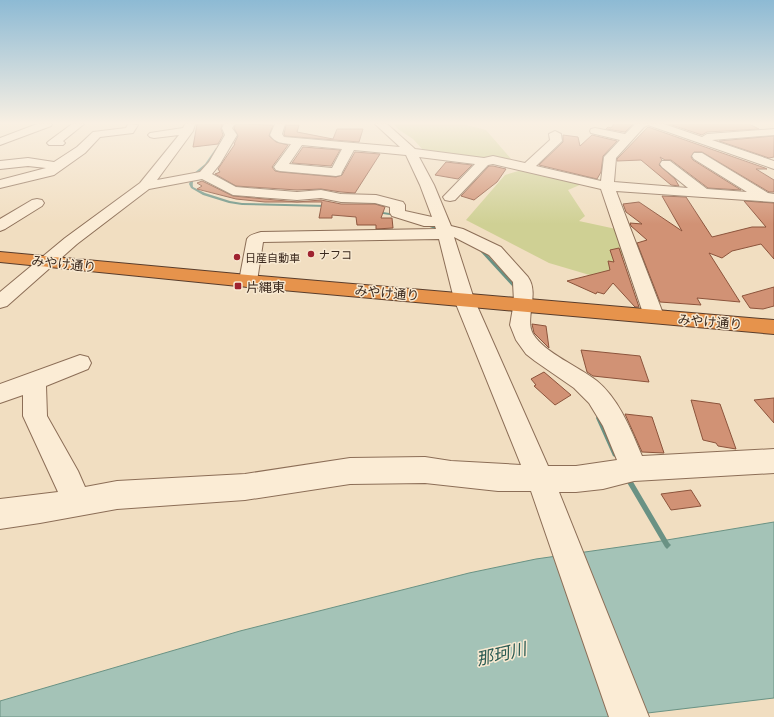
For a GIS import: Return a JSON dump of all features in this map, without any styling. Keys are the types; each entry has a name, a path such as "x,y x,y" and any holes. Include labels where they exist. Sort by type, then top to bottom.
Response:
{"highway":[{"name":"みやけ通り","path":"0,256 46,262 248,281 774,327"}],"street":[{"path":"0,184 49,172 54,170 56,166 70,157"},
{"path":"0,302 46,262 145,186 169,157"},
{"path":"145,186 204,175 218,157"},
{"path":"287,157 280,167 336,172 344,157"},
{"path":"414,157 427,185 443,229 464,299 542,483 629,717"},
{"path":"451,157 484,162 493,160 607,186 772,198"},
{"path":"526,168 538,157"},
{"path":"610,157 607,186 654,316"},
{"path":"701,157 772,198"},
{"path":"753,157 774,165"},
{"path":"0,165 28,162 56,166"},
{"path":"450,197 484,162"},
{"path":"666,164 703,193"},
{"path":"204,175 233,191 297,196 321,194 341,198 376,199 398,205 396,213 443,229 458,232 495,251 522,281 523,305 519,322 528,343 590,389 598,398 614,424 634,469"},
{"path":"0,226 37,203"},
{"path":"248,281 251,272 251,250 255,239 261,237 443,229"},
{"path":"0,394 80,363"},
{"path":"34,381 35,416 68,480 77,502"},
{"path":"0,514 147,492 245,487 350,471 425,470 542,483 609,475 634,469 774,461"}],"green space":[{"path":"487,157 510,157 511,159"},
{"path":"522,170 582,184 568,190 585,216 579,221 616,229 627,248 613,272 593,276 549,263 466,220 505,175"}],"water":[{"name":"那珂川","path":"774,522 774,698 614,717 0,717 0,701 240,631 469,573 536,559 655,542"}],"building":[{"path":"226,157 279,157 272,167 275,171 336,177 342,175 352,157 378,157 355,193 321,189 297,190 236,186 215,174 220,172 218,169"},
{"path":"296,157 336,157 331,166 292,163"},
{"path":"547,157 603,157 601,172 597,179 539,165"},
{"path":"618,157 660,157 662,160 659,165 675,179 679,186 671,185 641,160 617,161"},
{"path":"661,157 691,157 741,190 708,188 671,160 665,160"},
{"path":"711,157 734,157 767,169 756,169 774,180 774,192 769,192"},
{"path":"446,162 472,165 458,179 435,175"},
{"path":"489,166 506,169 497,182 474,200 461,196"},
{"path":"202,181 233,196 297,202 265,202 236,199 197,189 202,186 197,183"},
{"path":"662,196 686,197 712,237 752,227 766,227 744,201 774,203 774,259 761,244 732,251 722,258 709,253 740,302 697,298 701,305 660,302 637,243 647,240 631,226 630,223 642,224 626,212 623,204 639,202 682,231"},
{"path":"321,200 341,204 375,204 385,207 381,218 392,218 393,228 376,229 376,225 357,225 356,217 332,215 332,218 319,218 322,202 297,202"},
{"path":"619,248 639,307 635,307 613,283 604,294 597,292 596,294 567,281 610,270 608,261 614,262 610,250"},
{"path":"774,287 774,306 763,309 750,308 742,296"},
{"path":"532,324 546,326 549,348 534,333"},
{"path":"581,350 640,356 649,382 593,376 587,372"},
{"path":"544,372 571,395 555,405 534,386 536,385 531,379"},
{"path":"774,398 774,423 754,400"},
{"path":"691,400 720,404 736,449 718,446 716,443 703,440"},
{"path":"625,414 652,417 664,453 642,452"},
{"path":"691,490 701,506 671,510 661,494"}],"waterway":[{"path":"211,157 206,165 194,175 191,184 192,187 204,194 242,204 327,206"},
{"path":"377,212 396,215"},
{"path":"425,224 442,230"},
{"path":"481,250 515,287 515,290"},
{"path":"599,418 615,454"},
{"path":"627,477 667,545"}],"place":[{"name":"ナフコ","path":"311,254"},
{"name":"日産自動車","path":"237,257"},
{"name":"片縄東","path":"238,286"}]}
